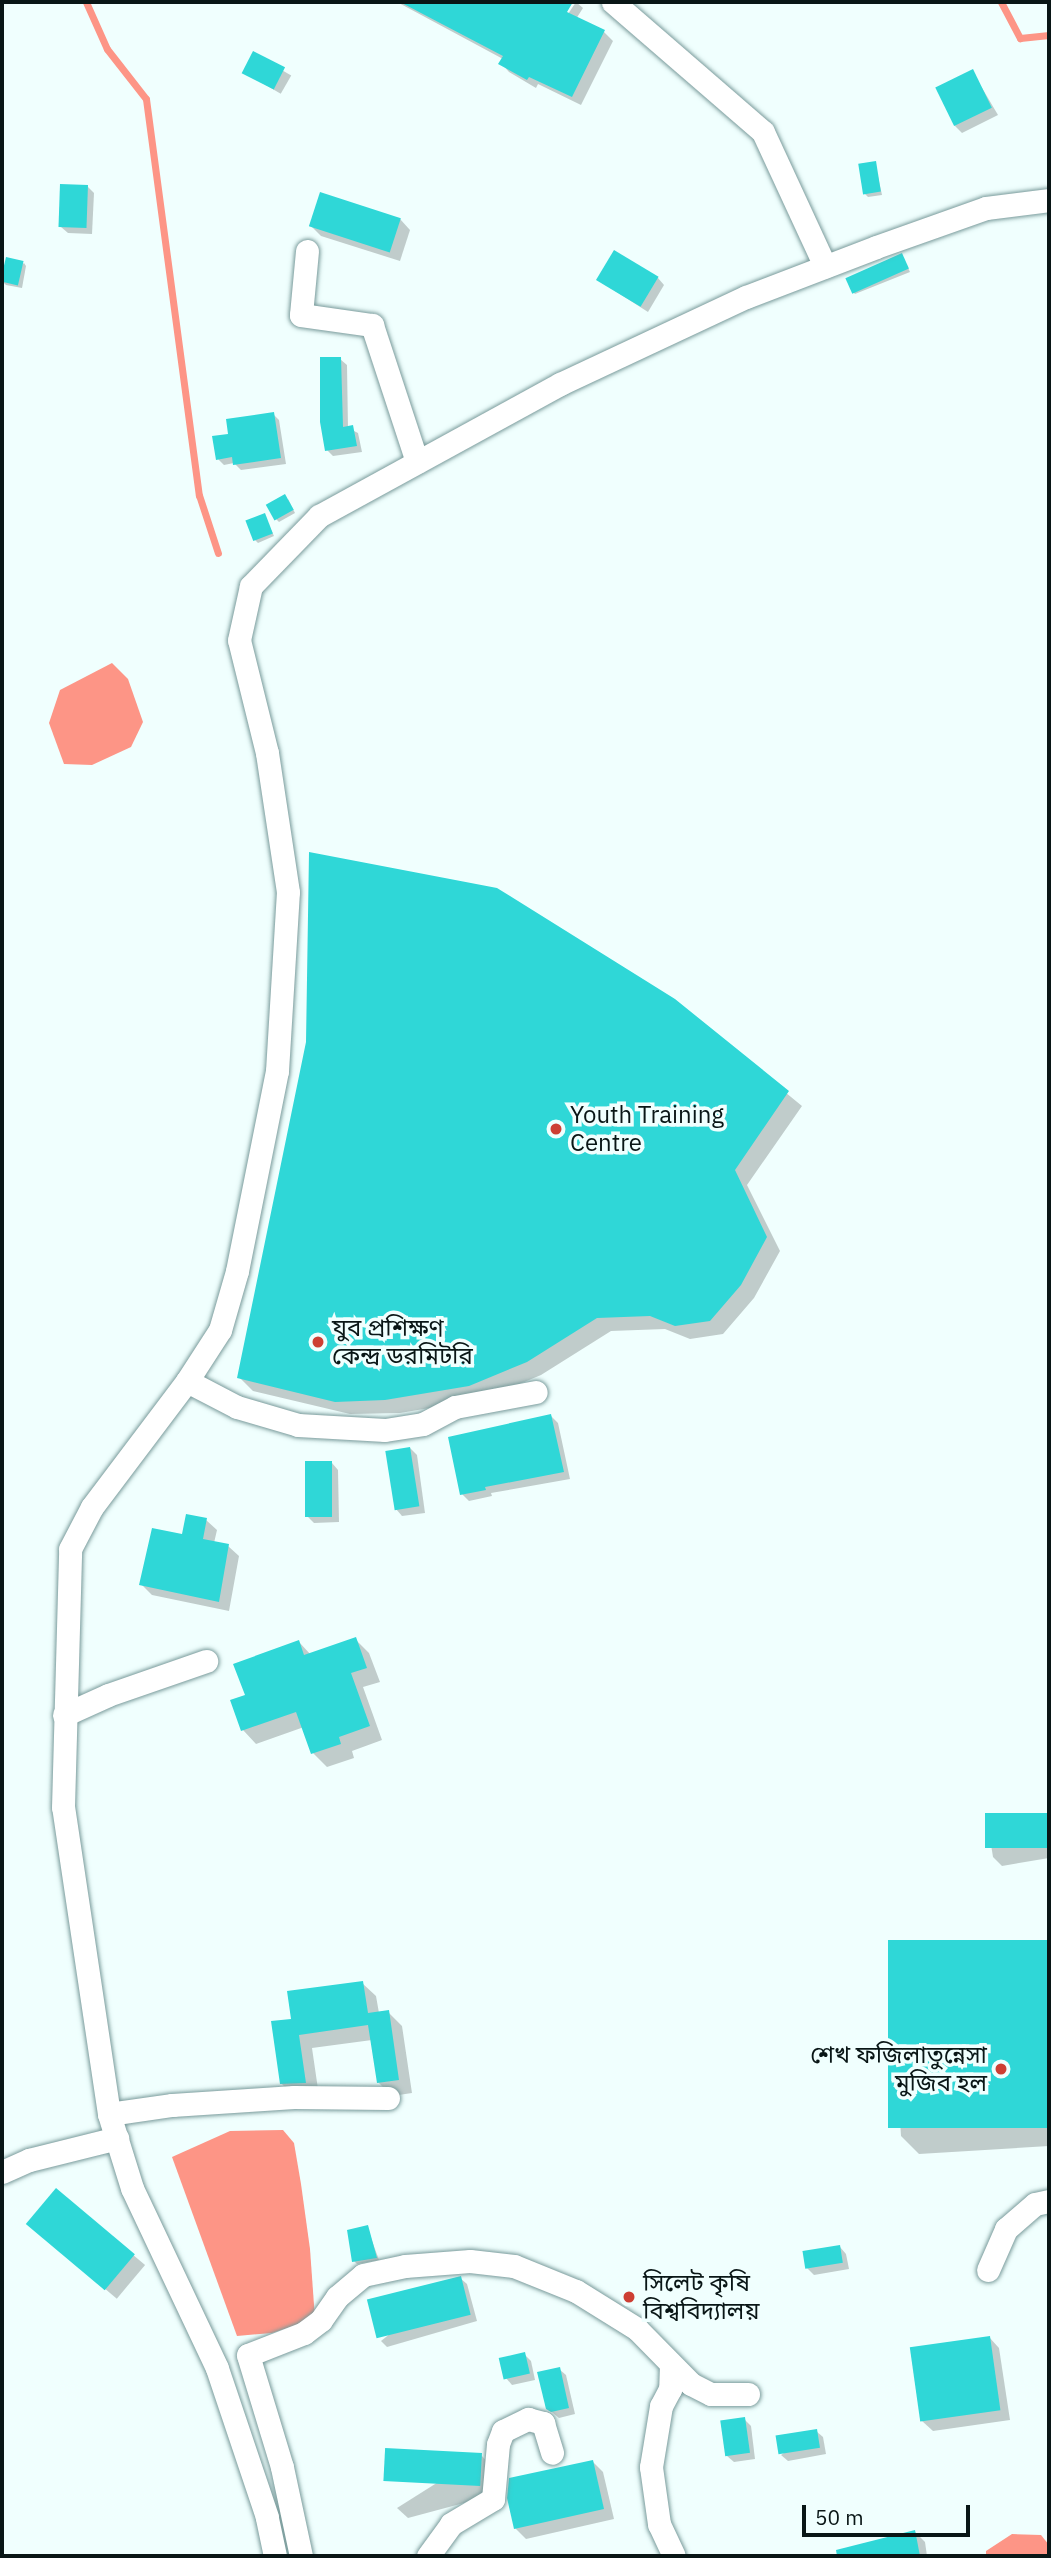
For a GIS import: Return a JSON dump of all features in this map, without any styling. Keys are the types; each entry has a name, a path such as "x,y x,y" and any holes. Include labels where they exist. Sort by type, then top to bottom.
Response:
{"street":[{"path":"612,2 763,132 825,266"},
{"path":"275,2556 267,2517 217,2368 132,2188 109,2114 63,1807 69,1549 92,1507 187,1381 220,1330 237,1271 277,1071 288,892 267,753 239,639 251,586 319,516 560,384 746,297 825,266 986,208 1049,200"},
{"path":"307,251 301,315 372,325 417,462"},
{"path":"187,1381 237,1407 298,1425 385,1430 424,1424 455,1407 536,1392"},
{"path":"64,1715 108,1695 206,1661"},
{"path":"109,2114 172,2105 294,2097 387,2098"},
{"path":"2,2172 29,2160 117,2138"},
{"path":"988,2270 1006,2228 1035,2204 1049,2201"},
{"path":"301,2556 282,2467 248,2355 304,2333 321,2320 338,2297 363,2275 405,2266 470,2261 514,2266 576,2291 637,2329 691,2384 711,2394 748,2394"},
{"path":"671,2365 670,2389 661,2406 651,2467 659,2524 674,2556"},
{"path":"428,2556 451,2524 493,2499 498,2444 503,2431 528,2419 543,2423 552,2453"}],"shaded area":[{"path":"112,663 128,679 143,722 131,747 92,765 64,764 49,723 60,690"},
{"path":"283,2130 294,2143 301,2184 310,2249 315,2319 272,2333 237,2336 172,2157 230,2131"},
{"path":"1012,2534 1041,2535 1049,2545 1049,2556 986,2556 986,2551"}],"building":[{"path":"400,2 573,2 567,12 605,30 572,97 529,77 527,80 498,64 503,56"},
{"path":"253,51 285,67 274,90 242,73"},
{"path":"973,69 992,108 954,126 935,87"},
{"path":"876,161 881,192 863,194 858,164"},
{"path":"60,184 88,185 86,228 58,227"},
{"path":"320,192 401,218 390,253 309,226"},
{"path":"614,250 659,277 641,307 596,280"},
{"path":"902,253 909,269 852,294 845,278"},
{"path":"6,257 24,261 18,285 2,282"},
{"path":"320,357 341,357 343,427 353,425 357,446 325,451 320,422"},
{"path":"274,412 281,458 233,465 232,457 216,460 212,436 228,434 226,419"},
{"path":"285,494 294,510 274,520 266,505"},
{"path":"265,513 273,534 253,541 245,521"},
{"name":"Youth Training Centre","path":"309,852 497,888 675,999 789,1091 735,1170 767,1237 741,1285 710,1321 675,1326 650,1316 597,1318 527,1362 469,1386 385,1400 335,1402 237,1378 306,1042"},
{"path":"551,1414 564,1472 485,1487 486,1490 460,1495 448,1437"},
{"path":"410,1447 419,1506 395,1510 385,1451"},
{"path":"305,1461 332,1461 332,1517 305,1517"},
{"path":"186,1514 207,1518 203,1539 229,1544 219,1602 139,1585 152,1528 182,1534"},
{"path":"356,1637 367,1668 351,1673 370,1726 339,1737 341,1744 311,1754 296,1712 241,1731 230,1700 245,1695 233,1664 299,1640 304,1655"},
{"path":"985,1813 1049,1813 1049,1848 985,1848"},
{"name":"শেখ ফজিলাতুন্নেসা মুজিব হল","path":"888,1940 1049,1940 1049,2128 888,2128"},
{"path":"363,1981 368,2013 389,2010 399,2080 377,2083 368,2025 299,2035 306,2083 280,2084 271,2021 291,2019 287,1991"},
{"path":"56,2188 135,2254 105,2290 26,2224"},
{"path":"368,2225 377,2258 352,2262 347,2230"},
{"path":"840,2245 843,2263 805,2269 802,2251"},
{"path":"461,2276 471,2315 377,2338 367,2299"},
{"path":"990,2336 1000,2410 920,2422 910,2347"},
{"path":"525,2352 530,2373 504,2380 499,2358"},
{"path":"560,2367 569,2408 551,2412 546,2409 537,2372"},
{"path":"745,2417 750,2453 725,2456 720,2420"},
{"path":"817,2429 820,2448 778,2454 776,2436"},
{"path":"385,2448 482,2453 480,2486 383,2481"},
{"path":"593,2460 604,2509 514,2529 507,2498 509,2478"},
{"path":"915,2530 920,2556 837,2556 836,2550"}],"waterway":[{"path":"86,2 107,49 146,99 199,495 218,553"},
{"path":"1001,2 1020,38 1049,35"}],"place":[{"name":"Youth Training Centre","path":"556,1129"},
{"name":"যুব প্রশিক্ষণ কেন্দ্র ডরমিটরি","path":"318,1342"},
{"name":"শেখ ফজিলাতুন্নেসা মুজিব হল","path":"1001,2069"},
{"name":"সিলেট কৃষি বিশ্ববিদ্যালয়","path":"629,2297"}]}
